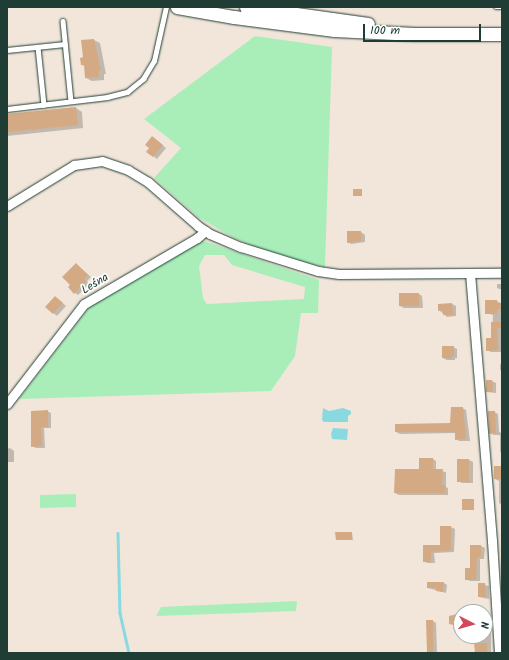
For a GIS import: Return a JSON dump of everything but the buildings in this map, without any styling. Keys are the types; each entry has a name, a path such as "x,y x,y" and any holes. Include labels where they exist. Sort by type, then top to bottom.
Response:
{"main road":[{"path":"177,7 234,17 334,30 415,34 502,34"},
{"path":"246,7 435,33"}],"street":[{"path":"7,206 74,165 102,161 128,170 148,182 204,230 241,247 318,271 339,274 502,273"},
{"name":"Leśna","path":"7,404 84,304 197,238 204,230"},
{"path":"470,273 492,541 498,653"}],"lane":[{"path":"7,109 118,95 134,87 143,78 154,61 166,7"},
{"path":"496,7 502,7"},
{"path":"63,21 71,101"},
{"path":"7,50 65,44"},
{"path":"38,47 44,104"}],"green space":[{"path":"255,36 332,47 325,267 299,261 253,246 232,237 198,217 154,178 181,148 144,119"},
{"path":"201,240 319,280 318,313 301,313 295,356 271,391 19,399 91,305","holes":["205,255 224,255 232,265 305,287 304,299 207,304 203,298 199,266"]},
{"path":"76,494 76,507 40,508 40,495"},
{"path":"297,601 296,611 156,616 161,607"}],"water":[{"path":"323,408 329,411 343,408 351,411 351,414 348,416 348,422 324,422 322,420"},
{"path":"333,428 348,429 347,440 332,439 331,434"}],"waterway":[{"path":"118,533 120,613 129,653"}]}
